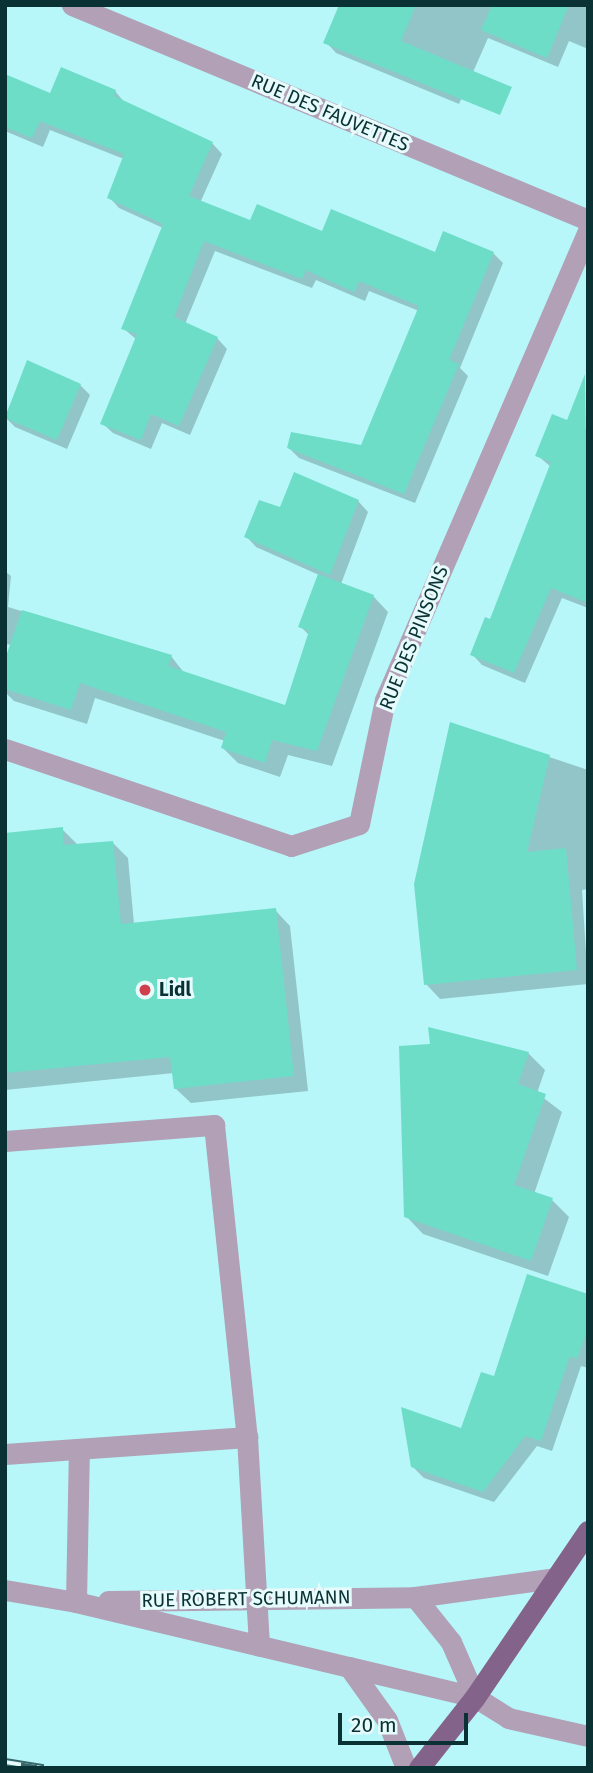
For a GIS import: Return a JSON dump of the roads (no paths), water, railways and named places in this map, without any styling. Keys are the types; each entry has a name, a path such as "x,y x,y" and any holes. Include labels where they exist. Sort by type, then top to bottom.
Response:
{"main road":[{"path":"419,1768 475,1697 588,1531"}],"street":[{"name":"RUE DES FAUVETTES","path":"72,5 588,220"},
{"name":"RUE DES PINSONS","path":"5,750 291,846 359,824 385,700 588,231"},
{"path":"5,1141 214,1125 247,1437 259,1646"},
{"path":"5,1454 247,1437"},
{"path":"76,1602 79,1449"},
{"name":"RUE ROBERT SCHUMANN","path":"76,1602 415,1597 555,1578"},
{"name":"RUE ROBERT SCHUMANN","path":"5,1590 76,1602 475,1697"},
{"path":"415,1597 451,1642 475,1697 508,1718 588,1736"},
{"path":"349,1667 387,1720 406,1768"}],"railway":[{"path":"5,1762 44,1768"}],"place":[{"name":"Lidl","path":"145,990"}]}
